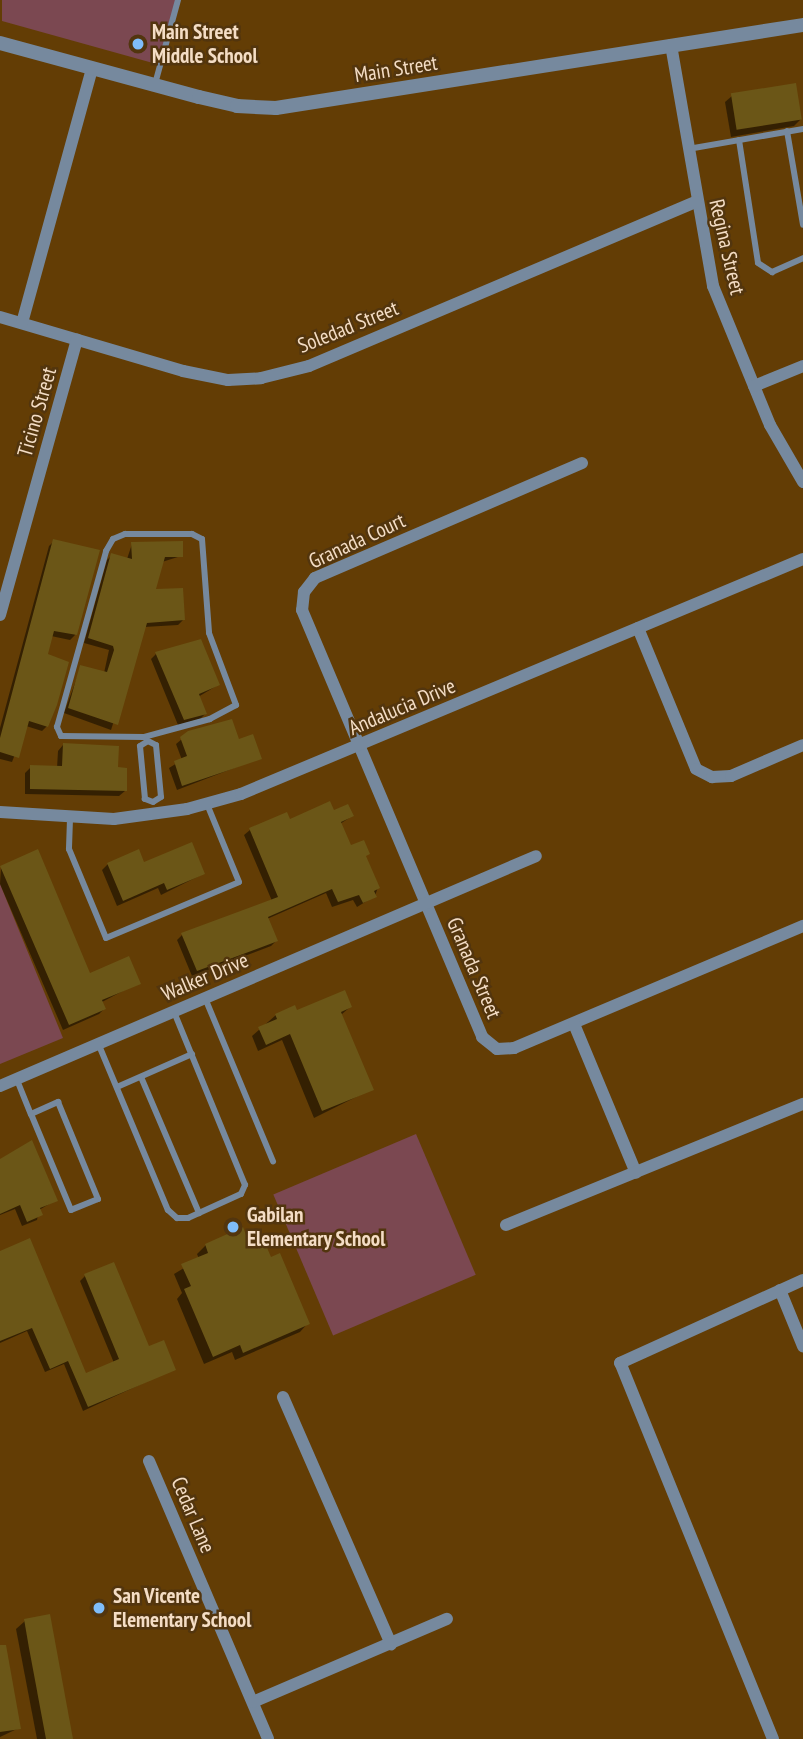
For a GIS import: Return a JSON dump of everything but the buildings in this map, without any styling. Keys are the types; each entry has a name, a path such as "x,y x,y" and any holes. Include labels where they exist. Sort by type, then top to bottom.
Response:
{"street":[{"name":"Main Street","path":"0,43 237,107 275,108 803,25"},
{"name":"Regina Street","path":"671,45 696,202 713,286 770,425 803,482"},
{"path":"22,323 92,69"},
{"name":"Soledad Street","path":"0,317 183,371 228,380 261,378 309,366 696,202"},
{"name":"Ticino Street","path":"0,615 77,341"},
{"path":"754,386 803,366"},
{"name":"Granada Court","path":"359,746 302,610 304,592 315,578 582,463"},
{"name":"Andalucia Drive","path":"0,812 70,819 206,804 359,746 803,559"},
{"path":"638,628 696,769 712,777 731,776 803,745"},
{"name":"Granada Street","path":"359,746 482,1037 497,1049 514,1048 574,1024 803,926"},
{"name":"Walker Drive","path":"0,1086 536,856"},
{"path":"574,1024 636,1173"},
{"path":"506,1225 803,1104"},
{"path":"772,1739 620,1363 803,1280"},
{"path":"780,1290 803,1346"},
{"path":"283,1397 391,1644"},
{"name":"Cedar Lane","path":"149,1461 268,1739"},
{"path":"253,1702 447,1619"}],"lane":[{"path":"155,85 178,0"},
{"path":"803,25 803,31"},
{"path":"687,149 803,129"},
{"path":"788,131 803,225"},
{"path":"739,140 758,263 772,272 803,258"},
{"path":"148,739 140,746 145,799 154,808 161,797 156,745 148,739 61,736 57,727 111,542 125,534 197,535 203,544 209,633 236,705 210,719 148,739"},
{"path":"70,819 69,849 106,938 239,882 206,804"},
{"path":"205,998 273,1161"},
{"path":"98,1044 168,1210 177,1218 199,1213 241,1194 245,1185 174,1011"},
{"path":"117,1087 191,1054"},
{"path":"141,1077 199,1213"},
{"path":"16,1079 71,1210 98,1199 58,1102 31,1114"}],"shaded area":[{"name":"Main Street Middle School","path":"2,0 178,0 160,65 2,21"},
{"path":"0,884 63,1038 0,1064"},
{"path":"416,1134 476,1275 333,1335 273,1195"}],"place":[{"name":"Main Street Middle School","path":"138,44"},
{"name":"Gabilan Elementary School","path":"233,1227"},
{"name":"San Vicente Elementary School","path":"99,1608"}]}
